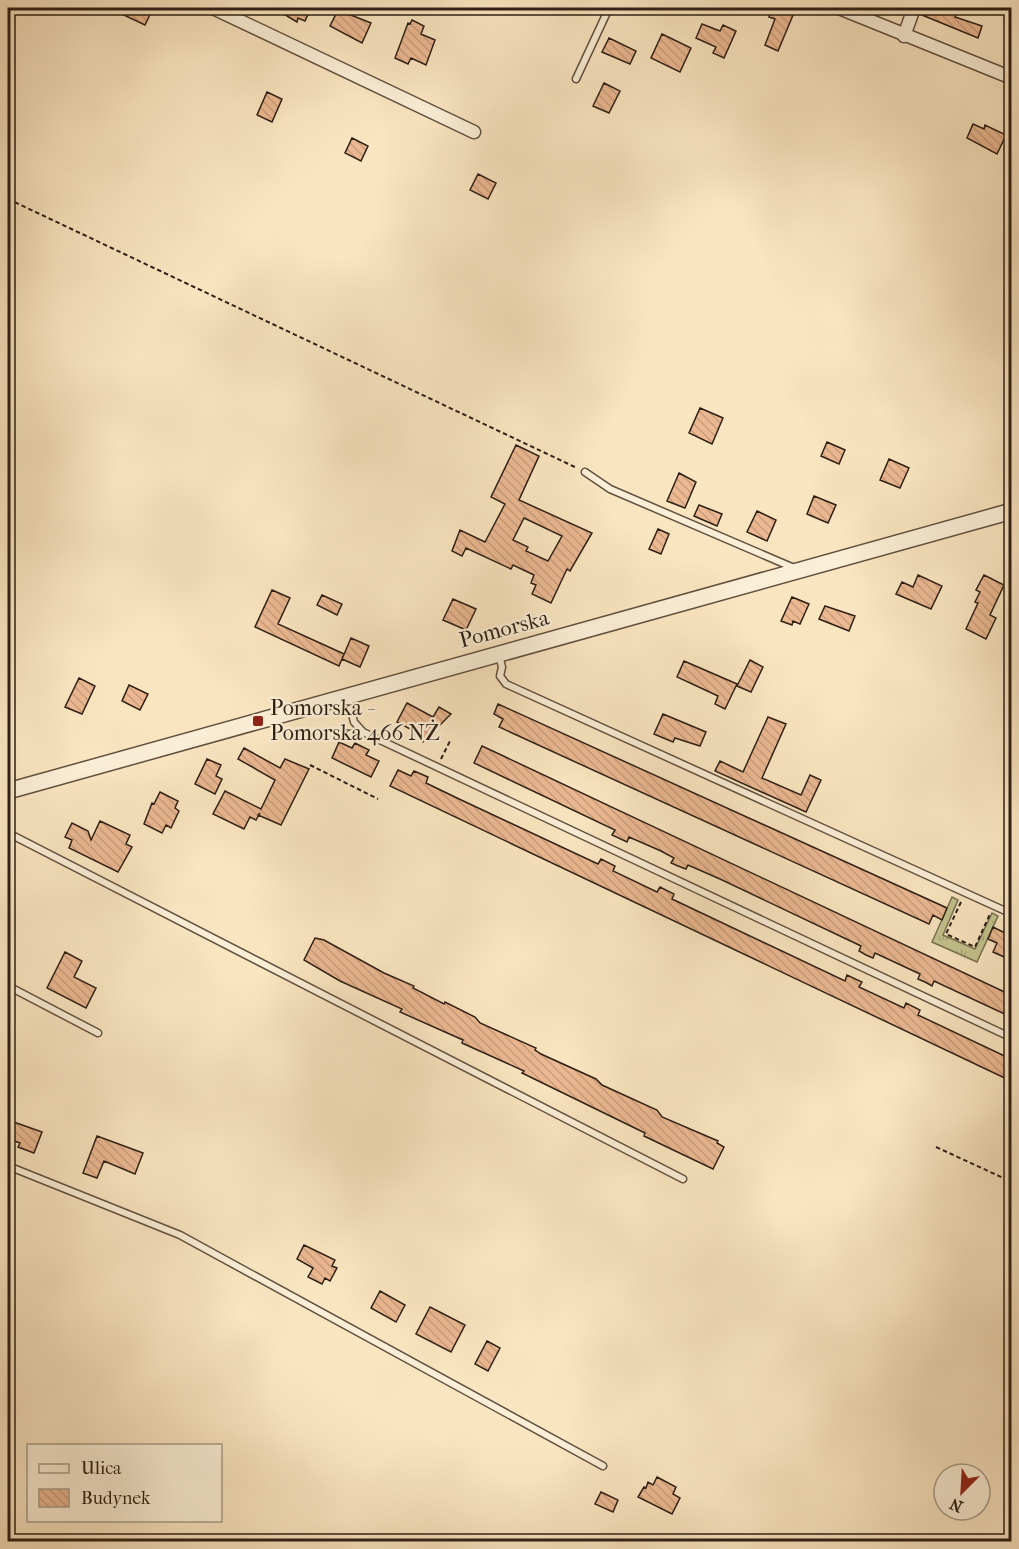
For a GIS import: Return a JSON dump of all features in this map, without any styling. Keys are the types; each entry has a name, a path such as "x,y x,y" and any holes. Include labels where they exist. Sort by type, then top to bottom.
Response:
{"street":[{"path":"213,8 474,132"},
{"path":"839,8 1011,78"},
{"path":"904,36 914,8"},
{"name":"Pomorska","path":"8,791 1011,511"}],"lane":[{"path":"576,80 609,8"},
{"path":"585,472 610,489 791,566 799,572"},
{"path":"498,654 502,667 500,676 506,684 1011,914"},
{"path":"347,696 357,728 1011,1038"},
{"path":"8,833 683,1179"},
{"path":"8,986 98,1033"},
{"path":"8,1166 180,1235 603,1466"}],"path":[{"path":"8,199 585,472"},
{"path":"438,767 450,741"},
{"path":"310,765 378,799"},
{"path":"964,894 946,934 975,947 993,906"},
{"path":"936,1147 1011,1182"}],"green space":[{"path":"952,897 958,900 943,935 975,949 992,913 998,916 977,962 932,942"}],"building":[{"path":"109,8 153,8 145,25"},
{"path":"274,8 311,8 305,21 298,18 297,22"},
{"path":"773,8 796,8 778,51 765,45 775,19 769,17"},
{"path":"925,8 937,11 939,8 958,8 955,17 982,26 978,38 922,15"},
{"path":"338,10 371,23 362,43 330,26"},
{"path":"412,20 424,26 421,34 435,40 426,65 411,58 408,64 395,58 408,23 410,24"},
{"path":"702,24 720,31 723,25 736,31 724,58 713,53 716,47 696,38"},
{"path":"662,34 691,48 680,72 651,58"},
{"path":"609,38 636,51 630,64 602,52"},
{"path":"604,83 620,91 609,113 593,106"},
{"path":"267,92 282,99 272,122 257,115"},
{"path":"973,124 984,129 985,125 1006,135 997,154 967,138"},
{"path":"352,138 368,146 361,161 345,153"},
{"path":"478,174 496,183 488,199 470,190"},
{"path":"700,408 723,418 712,444 689,433"},
{"path":"827,442 845,450 839,464 821,456"},
{"path":"516,445 539,456 519,500 592,533 570,571 567,569 551,603 532,594 536,585 531,583 534,575 513,565 511,569 466,548 462,556 452,551 460,530 485,542 505,504 491,497","holes":["524,518 562,536 548,561 526,551 528,547 513,540"]},
{"path":"889,459 909,468 900,488 880,480"},
{"path":"679,473 696,482 685,508 667,501"},
{"path":"814,496 836,505 828,523 807,514"},
{"path":"699,505 722,514 717,526 694,516"},
{"path":"757,511 776,520 767,541 747,532"},
{"path":"658,529 669,534 661,554 649,549"},
{"path":"918,575 942,586 931,609 896,594 902,582 913,587"},
{"path":"984,575 1004,585 990,615 996,618 986,639 966,629 978,603 975,602 980,592 976,590"},
{"path":"272,590 290,598 278,624 344,654 339,666 255,627"},
{"path":"322,595 342,604 337,615 317,605"},
{"path":"792,597 809,604 800,624 793,621 792,625 781,621"},
{"path":"453,599 476,609 466,630 443,620"},
{"path":"825,606 855,616 849,631 819,619"},
{"path":"351,638 369,646 360,667 342,659"},
{"path":"750,660 763,667 751,692 737,686"},
{"path":"684,661 737,684 725,709 715,704 718,696 677,677"},
{"path":"79,678 95,686 82,714 65,707"},
{"path":"129,685 148,694 140,710 122,701"},
{"path":"407,703 433,717 439,707 451,714 423,742 421,740 423,736 397,722"},
{"path":"498,704 947,908 942,920 933,915 929,924 499,727 503,719 494,714"},
{"path":"663,714 706,732 700,746 675,738 673,742 654,734"},
{"path":"768,717 786,724 762,778 801,795 810,775 821,780 806,812 715,771 720,761 743,772"},
{"path":"339,742 352,748 355,743 369,750 366,755 379,761 371,777 332,758"},
{"path":"482,746 1011,995 1011,1017 934,981 932,986 918,979 920,974 875,953 873,958 866,955 859,951 861,946 720,879 688,865 686,869 671,863 674,858 661,851 629,837 627,842 612,835 615,830 474,763"},
{"path":"244,748 280,768 285,759 309,769 281,825 259,815 256,820 250,817 244,829 213,814 225,791 261,809 275,780 238,759"},
{"path":"207,759 221,765 216,776 222,779 215,794 195,784"},
{"path":"398,770 411,776 414,771 428,777 426,783 457,798 598,864 601,859 615,866 613,871 657,892 660,887 674,894 672,899 845,981 847,975 862,982 859,987 904,1008 906,1003 920,1010 918,1015 1011,1059 1011,1081 390,786"},
{"path":"160,792 178,801 175,808 179,811 171,828 166,825 162,833 144,824 152,803 154,804"},
{"path":"100,821 130,835 126,844 132,847 118,872 69,848 72,840 65,837 72,823 88,831 91,840"},
{"path":"993,927 1011,936 1011,960 993,952 997,943 988,939"},
{"path":"315,938 324,940 444,1004 445,1002 475,1017 480,1023 536,1048 535,1050 541,1054 596,1079 602,1085 657,1110 662,1117 718,1141 717,1143 724,1147 713,1169 522,1073 524,1071 462,1043 463,1040 400,1012 402,1009 340,981 304,960"},
{"path":"65,952 82,961 74,977 96,988 86,1008 47,988"},
{"path":"8,1120 42,1132 34,1153 18,1147 20,1143 8,1139"},
{"path":"97,1136 143,1153 135,1174 104,1161 97,1178 83,1173"},
{"path":"304,1245 335,1260 332,1266 337,1268 330,1281 325,1278 322,1284 308,1277 313,1268 297,1259"},
{"path":"380,1291 405,1305 396,1322 371,1308"},
{"path":"430,1307 465,1325 451,1352 416,1334"},
{"path":"487,1341 500,1348 488,1371 475,1364"},
{"path":"657,1477 676,1487 673,1494 680,1498 672,1514 638,1497 648,1482 653,1485"},
{"path":"601,1492 618,1500 613,1512 595,1504"}],"place":[{"name":"Pomorska - Pomorska 466 NŻ","path":"258,721"}]}
